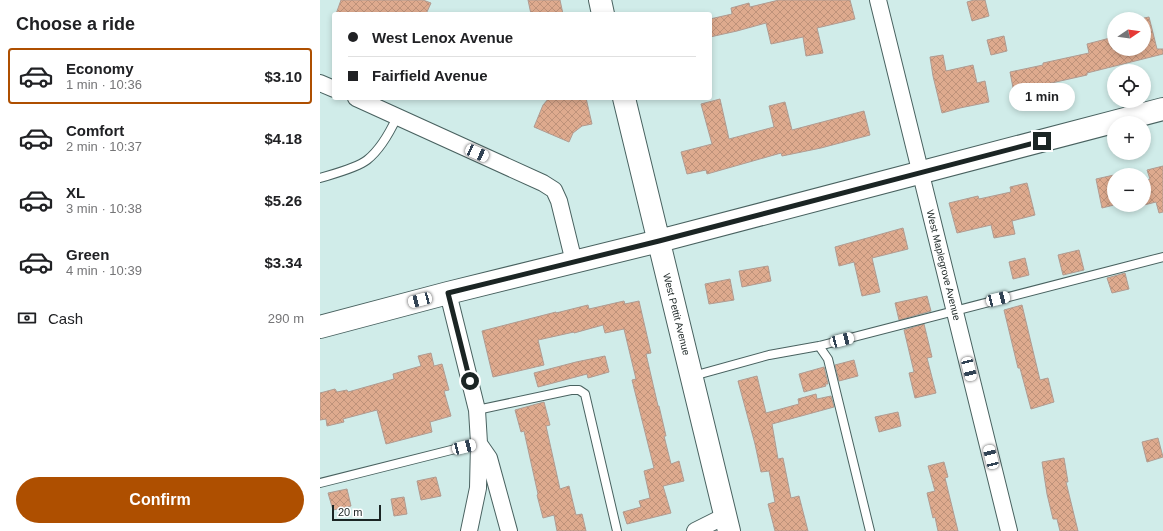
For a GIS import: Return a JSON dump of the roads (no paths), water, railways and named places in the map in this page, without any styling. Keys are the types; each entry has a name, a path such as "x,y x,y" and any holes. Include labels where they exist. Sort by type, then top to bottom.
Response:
{"main road":[{"name":"West Pettit Avenue","path":"624,100 727,524"},
{"path":"320,326 659,241 1163,109"}],"street":[{"name":"West Maplegrove Avenue","path":"878,0 1009,531"},
{"path":"320,82 332,87"},
{"path":"360,100 543,183 554,190 559,201 574,262"},
{"path":"448,293 477,410 479,443 478,488 469,531"},
{"path":"479,443 489,458 509,531"},
{"path":"695,531 727,524"}],"lane":[{"path":"320,178 342,172 366,161 378,149 390,132 397,117"},
{"path":"692,376 769,355 819,346 1163,257"},
{"path":"819,346 828,360 840,403 870,531"},
{"path":"477,410 571,390 579,390 585,394 617,531"},
{"path":"320,483 479,443"}]}
